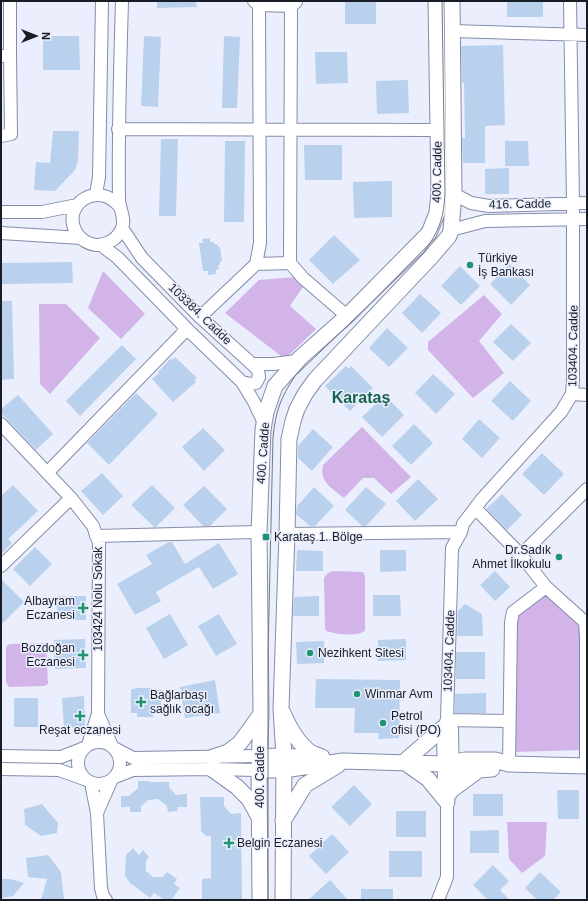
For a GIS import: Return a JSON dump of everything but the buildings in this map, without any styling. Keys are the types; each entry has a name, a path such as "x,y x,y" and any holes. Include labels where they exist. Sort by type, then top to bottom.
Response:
{"main road":[{"name":"400. Cadde","path":"260,900 261,713 259,532 264,423 266,412 275,386 297,361 347,316 429,233 437,213 439,193 436,1"},
{"name":"400. Cadde","path":"284,900 284,764 281,708 289,439 297,409 315,380 431,257 449,236 452,230 454,194 452,1"},
{"path":"281,708 291,730 298,740 310,752 322,757 343,761"},
{"path":"261,713 240,742 213,763 249,799 261,820"},
{"path":"404,762 445,724"},
{"path":"284,764 322,757"},
{"path":"260,763 284,764 343,761 449,764 465,760 495,760 508,764 586,766"},
{"path":"283,821 305,785 343,761"},
{"path":"404,762 450,796 479,770"},
{"path":"449,764 465,770 479,770 496,769 508,764"}],"street":[{"path":"96,194 99,177 102,1"},
{"path":"100,245 114,240 122,228 123,221 120,207 118,129 122,1"},
{"name":"103404. Cadde","path":"438,900 446,876 450,796 444,787 449,764 445,724 452,548 461,532 463,524 482,499 561,412 572,394 574,203 570,1"},
{"path":"200,317 256,264 260,243 260,130 257,3 294,3 290,130 290,263 303,278 347,316"},
{"path":"1,136 11,134 5,56 7,4"},
{"path":"452,31 587,35"},
{"path":"118,129 438,130"},
{"path":"120,207 110,197 96,194 89,196 77,205 73,218 73,226 81,238 86,242 100,245 118,258 187,329 242,382 264,423"},
{"name":"416. Cadde","path":"454,194 470,203 489,206 587,203"},
{"path":"1,212 42,212 77,205"},
{"path":"452,230 485,221 587,219"},
{"name":"103384. Cadde","path":"122,228 142,258 200,317 252,364"},
{"path":"1,233 81,238"},
{"path":"256,264 290,263"},
{"path":"47,473 187,329"},
{"path":"252,364 273,364 297,361"},
{"path":"242,382 251,384 256,383 260,378 258,370 252,364"},
{"path":"572,394 587,395"},
{"name":"103424 Nolu Sokak","path":"1,424 70,498 93,526 99,543 98,714 86,746"},
{"path":"521,555 587,489"},
{"path":"1,566 70,498"},
{"path":"475,508 521,555 546,587 585,622 586,766"},
{"path":"96,536 259,532"},
{"path":"287,534 461,532"},
{"path":"508,764 511,622 513,612 546,587"},
{"name":"103424 Nolu Sokak","path":"98,714 114,747"},
{"path":"445,724 509,721"},
{"path":"1,756 62,757 97,742 108,743 133,758 213,763 260,763"},
{"path":"86,746 79,757 78,767 83,777 89,781 97,813 100,888 106,900"},
{"path":"97,813 113,779 120,768 120,758 114,747"},
{"path":"1,769 59,770 101,784 133,770 213,763"}],"shaded area":[{"path":"103,271 145,314 121,339 88,308"},
{"path":"296,277 303,287 290,306 316,329 285,359 225,313 259,280"},
{"path":"484,295 502,314 479,341 504,373 473,398 428,350 428,342"},
{"path":"39,304 66,304 100,338 50,394 40,384"},
{"path":"362,427 411,477 391,494 374,478 363,478 344,498 331,488 325,480 322,471 323,465"},
{"path":"332,571 363,572 365,576 365,631 356,634 341,634 326,631 324,578"},
{"path":"547,593 553,597 579,626 580,750 514,752 516,617 534,601"},
{"path":"44,643 46,645 48,684 44,686 9,687 6,682 6,647 9,644"},
{"path":"507,822 547,822 545,856 522,873 509,859"}],"tram line":[{"path":"268,900 268,653 273,437 276,419 282,398 295,376 424,252 440,224 445,192 442,1"}],"place":[{"name":"Türkiye İş Bankası","path":"470,265"},
{"name":"Karataş 1. Bölge","path":"266,537"},
{"name":"Dr.Sadık Ahmet İlkokulu","path":"559,557"},
{"name":"Albayram Eczanesi","path":"83,608"},
{"name":"Nezihkent Sitesi","path":"310,653"},
{"name":"Bozdoğan Eczanesi","path":"83,655"},
{"name":"Winmar Avm","path":"357,694"},
{"name":"Bağlarbaşı sağlık ocağı","path":"141,702"},
{"name":"Reşat eczanesi","path":"80,716"},
{"name":"Petrol ofisi (PO)","path":"383,723"},
{"name":"Belgin Eczanesi","path":"229,843"}],"district":[{"name":"Karataş","path":"361,397"}]}
